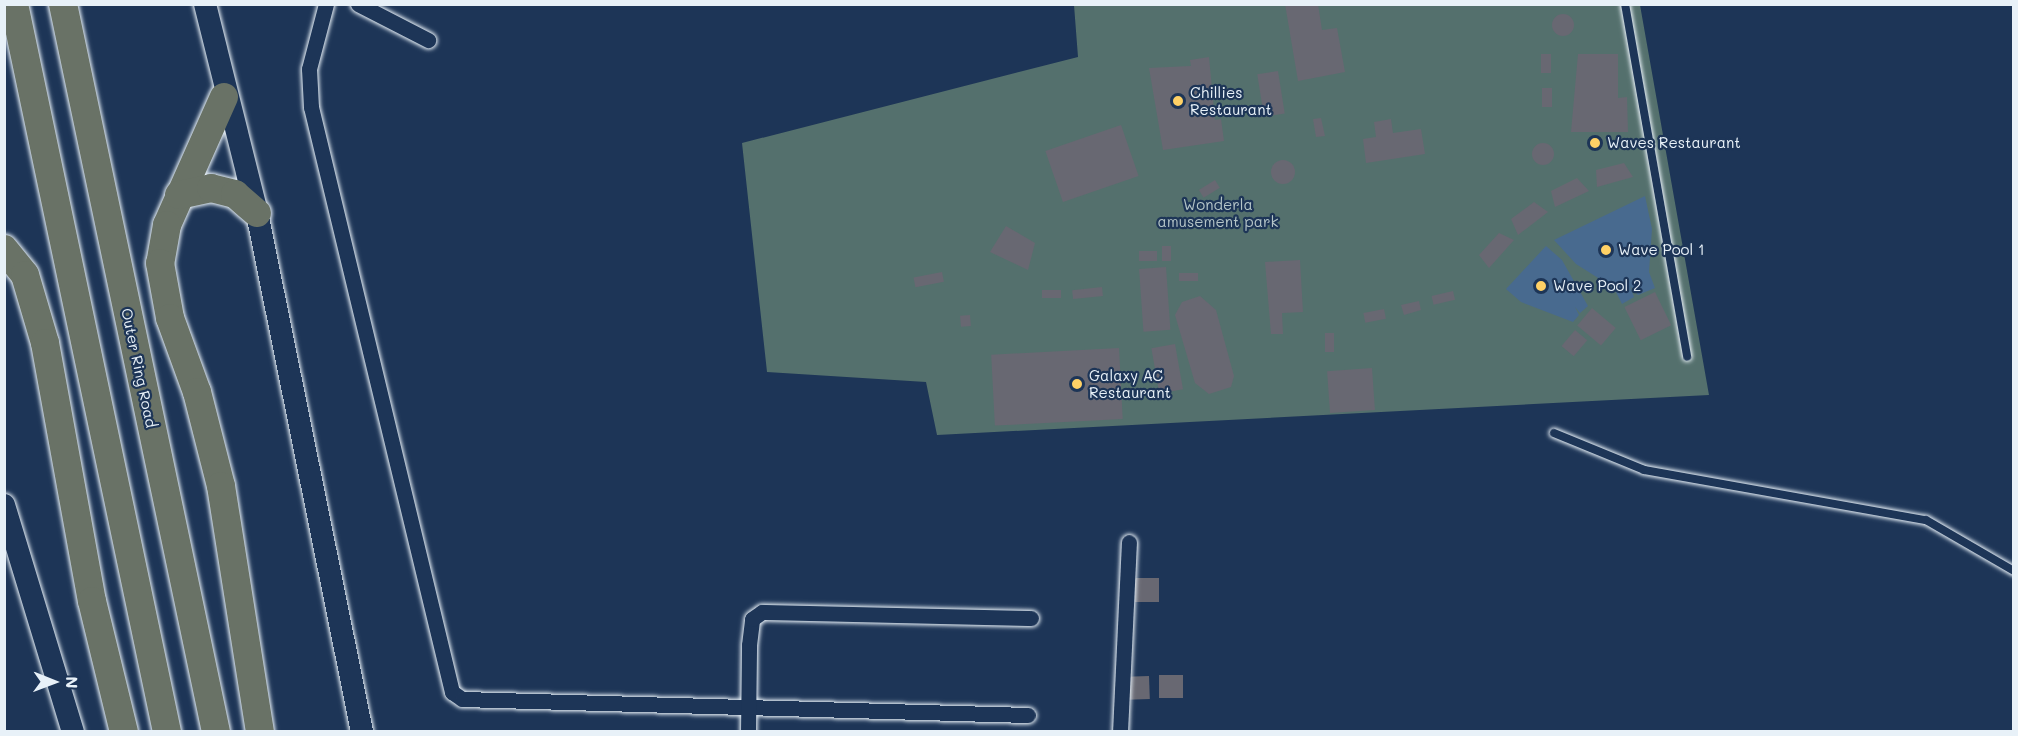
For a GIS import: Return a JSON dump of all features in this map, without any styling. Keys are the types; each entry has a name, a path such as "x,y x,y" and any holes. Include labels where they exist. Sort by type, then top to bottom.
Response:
{"highway":[{"path":"14,4 167,732"},
{"name":"Outer Ring Road","path":"63,4 216,732"},
{"path":"224,97 167,225 162,286 197,392 221,486 260,732"},
{"path":"179,195 211,188 235,194 256,213"},
{"path":"4,249 15,272 72,474 92,601 124,732"}],"main road":[{"path":"205,4 224,97 256,213 362,732"},
{"path":"4,505 73,732"}],"street":[{"path":"326,4 309,69 311,107 452,692 462,699 1028,715"},
{"path":"358,4 428,40"},
{"path":"1120,732 1129,542"},
{"path":"747,732 748,645 752,619 762,612 1031,618"}],"lane":[{"path":"1624,4 1687,357"},
{"path":"1554,432 1644,470 1926,520 2013,571"}],"green space":[{"name":"Wonderla amusement park","path":"1074,5 1640,5 1709,395 937,435 926,382 767,372 742,143 1078,57"}],"water":[{"name":"Wave Pool 1","path":"1645,196 1652,229 1649,272 1655,288 1638,295 1630,286 1634,297 1622,304 1614,288 1576,264 1554,240"},
{"name":"Wave Pool 2","path":"1546,246 1562,260 1588,306 1580,313 1575,307 1579,315 1573,322 1521,302 1506,289"}],"building":[{"path":"1285,4 1318,4 1322,30 1337,28 1345,72 1298,81"},
{"path":"1563,14 1571,17 1574,25 1571,33 1563,36 1555,33 1552,25 1555,17"},
{"path":"1541,54 1551,54 1551,73 1541,73"},
{"path":"1578,54 1618,54 1618,98 1627,97 1628,132 1571,132"},
{"path":"1209,57 1215,120 1221,119 1224,141 1163,150 1149,68 1191,66 1190,60"},
{"path":"1278,71 1285,113 1264,117 1257,74"},
{"path":"1542,88 1552,88 1552,107 1542,107"},
{"path":"1321,118 1325,136 1316,137 1313,119"},
{"path":"1391,119 1393,133 1421,129 1425,154 1366,163 1363,139 1376,137 1374,122"},
{"path":"1121,125 1139,176 1063,202 1045,151"},
{"path":"1539,143 1547,143 1554,150 1554,158 1547,165 1539,165 1532,158 1532,150"},
{"path":"1283,160 1291,164 1295,172 1291,180 1283,184 1275,180 1271,172 1275,164"},
{"path":"1624,163 1633,177 1597,187 1596,170"},
{"path":"1577,178 1589,191 1555,207 1551,191"},
{"path":"1215,180 1220,188 1204,198 1199,190"},
{"path":"1534,202 1548,212 1518,235 1511,219"},
{"path":"1006,226 1035,243 1028,270 990,252"},
{"path":"1499,233 1514,240 1489,268 1479,255"},
{"path":"1162,246 1171,246 1171,261 1162,261"},
{"path":"1139,251 1157,251 1157,261 1139,261"},
{"path":"1300,260 1303,312 1282,313 1283,334 1271,334 1265,262"},
{"path":"1166,267 1170,330 1143,332 1139,269"},
{"path":"942,272 944,282 915,287 914,278"},
{"path":"1179,273 1198,273 1198,281 1179,281"},
{"path":"1102,287 1103,296 1073,299 1072,290"},
{"path":"1042,290 1061,290 1061,298 1042,298"},
{"path":"1453,291 1455,300 1434,305 1432,296"},
{"path":"1655,292 1671,325 1641,340 1624,307"},
{"path":"1200,296 1216,310 1234,376 1231,387 1209,394 1195,383 1175,315 1182,302"},
{"path":"1419,301 1421,310 1404,315 1401,305"},
{"path":"1592,308 1616,328 1601,346 1577,326"},
{"path":"1384,309 1386,319 1365,323 1363,313"},
{"path":"970,315 971,326 961,327 960,316"},
{"path":"1575,330 1587,340 1574,356 1562,346"},
{"path":"1325,333 1334,333 1334,352 1325,352"},
{"path":"1175,344 1183,389 1159,393 1151,348"},
{"path":"1119,348 1123,419 995,426 991,355"},
{"path":"1372,368 1375,410 1330,413 1327,371"},
{"path":"1135,578 1159,578 1159,602 1135,602"},
{"path":"1159,675 1183,675 1183,698 1159,698"},
{"path":"1149,676 1150,699 1127,700 1126,677"}],"place":[{"name":"Chillies Restaurant","path":"1178,101"},
{"name":"Waves Restaurant","path":"1595,143"},
{"name":"Wave Pool 1","path":"1606,250"},
{"name":"Wave Pool 2","path":"1541,286"},
{"name":"Galaxy AC Restaurant","path":"1077,384"}]}
